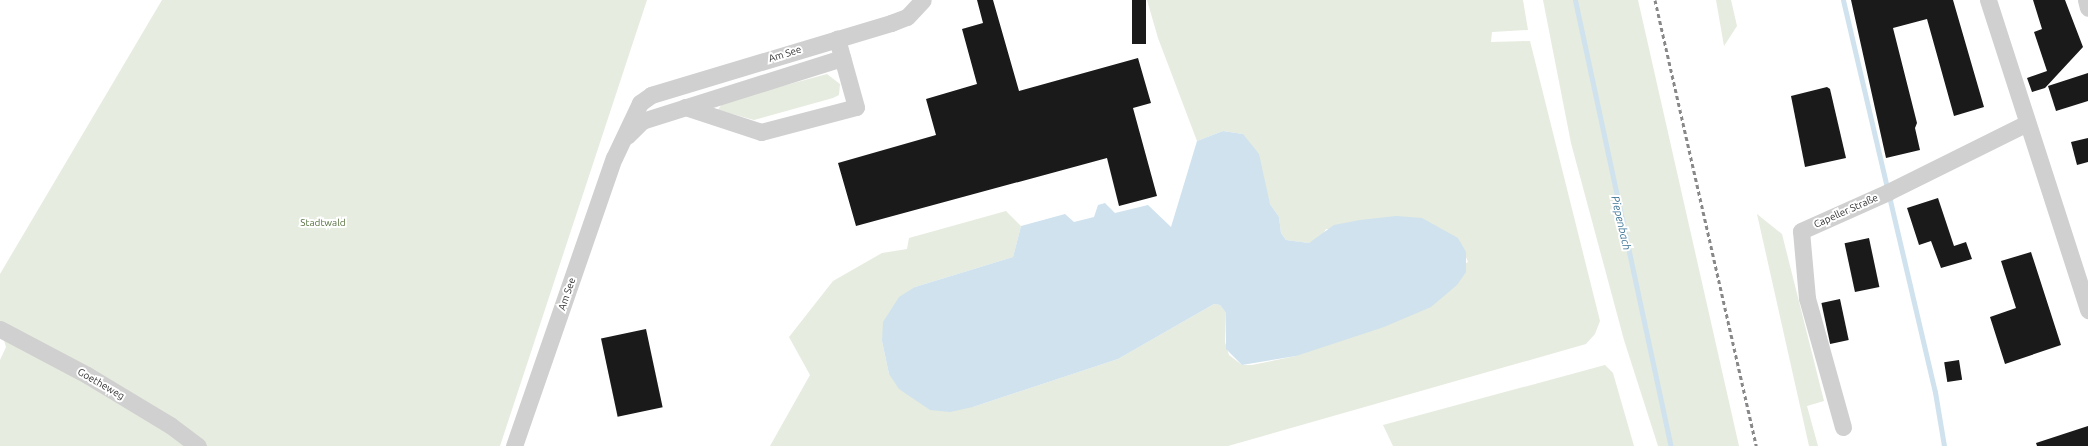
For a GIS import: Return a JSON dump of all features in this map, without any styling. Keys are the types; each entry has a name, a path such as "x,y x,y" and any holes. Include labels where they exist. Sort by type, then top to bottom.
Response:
{"street":[{"name":"Am See","path":"514,446 621,142 640,103 651,95 907,17 923,0"},
{"path":"1988,0 2088,310"},
{"path":"2086,0 2088,8"},
{"path":"685,107 761,132 856,107 837,39"},
{"name":"Am See","path":"621,142 642,121 842,58"},
{"name":"Capeller Straße","path":"1843,426 1807,298 1801,231 1883,194 2027,123"},
{"name":"Goetheweg","path":"0,329 87,375 170,425 198,446"}],"green space":[{"name":"Stadtwald","path":"162,0 647,0 500,446 0,446 0,360 6,347 0,327 0,274"},
{"path":"1147,0 1523,0 1528,30 1492,32 1491,42 1530,41 1600,321 1595,334 1586,344 1228,446 770,446 810,375 789,337 833,281 882,253 907,249 909,238 1006,211 1021,226 1013,257 915,287 882,341 889,374 973,407 1118,359 1214,304 1220,305 1226,313 1225,342 1229,355 1242,365 1252,365 1296,356 1468,262 1458,238 1326,229 1321,237 1309,243 1286,240 1281,233 1279,217 1270,204 1243,134 1223,131 1197,141 1158,38"},
{"path":"1543,0 1638,0 1739,446 1658,446 1624,340 1571,143"},
{"path":"1716,0 1731,0 1737,26 1724,46"},
{"path":"827,74 840,84 839,95 833,98 754,120 718,110 723,102"},
{"path":"1757,214 1782,234 1824,401 1807,406 1818,446 1809,446"},
{"path":"1605,365 1613,373 1634,446 1393,446 1383,425"}],"water":[{"path":"1223,131 1243,134 1259,154 1270,204 1279,217 1281,233 1286,240 1309,243 1334,225 1360,220 1396,216 1422,218 1458,238 1466,252 1466,272 1457,285 1431,307 1384,327 1296,356 1242,365 1226,349 1226,313 1220,305 1214,304 1118,359 973,407 950,412 930,410 899,389 889,374 882,341 883,322 899,297 915,287 1013,257 1021,226 1065,214 1074,222 1094,217 1098,205 1105,203 1115,213 1148,205 1171,227 1197,141"}],"building":[{"path":"977,0 993,0 1019,91 1138,58 1151,103 1133,108 1157,196 1119,206 1107,158 856,226 838,163 936,135 926,99 977,84 962,29 983,23"},
{"path":"1132,0 1146,0 1146,44 1132,44"},
{"path":"1851,0 1953,0 1984,107 1954,116 1927,19 1893,28 1917,123 1915,128 1920,150 1886,158"},
{"path":"2033,0 2065,0 2083,47 2045,88 2032,92 2027,78 2047,71 2034,32 2042,29"},
{"path":"2088,73 2088,101 2056,111 2048,86"},
{"path":"1827,87 1830,89 1846,158 1805,167 1791,96"},
{"path":"2088,138 2088,162 2077,165 2071,142"},
{"path":"1938,198 1954,246 1966,242 1972,259 1941,268 1931,241 1919,245 1907,208"},
{"path":"1869,238 1879,287 1855,292 1845,243"},
{"path":"2031,252 2061,345 2005,364 1990,317 2016,308 2001,261"},
{"path":"1840,299 1849,340 1830,344 1821,303"},
{"path":"646,329 663,407 618,417 601,339"},
{"path":"1959,360 1962,380 1947,382 1944,362"},
{"path":"2088,426 2088,446 2037,446 2036,443"}],"waterway":[{"name":"Piepenbach","path":"1575,0 1671,446"},
{"path":"1843,0 1935,392 1944,446"}],"railway":[{"path":"1655,0 1756,446"}]}
